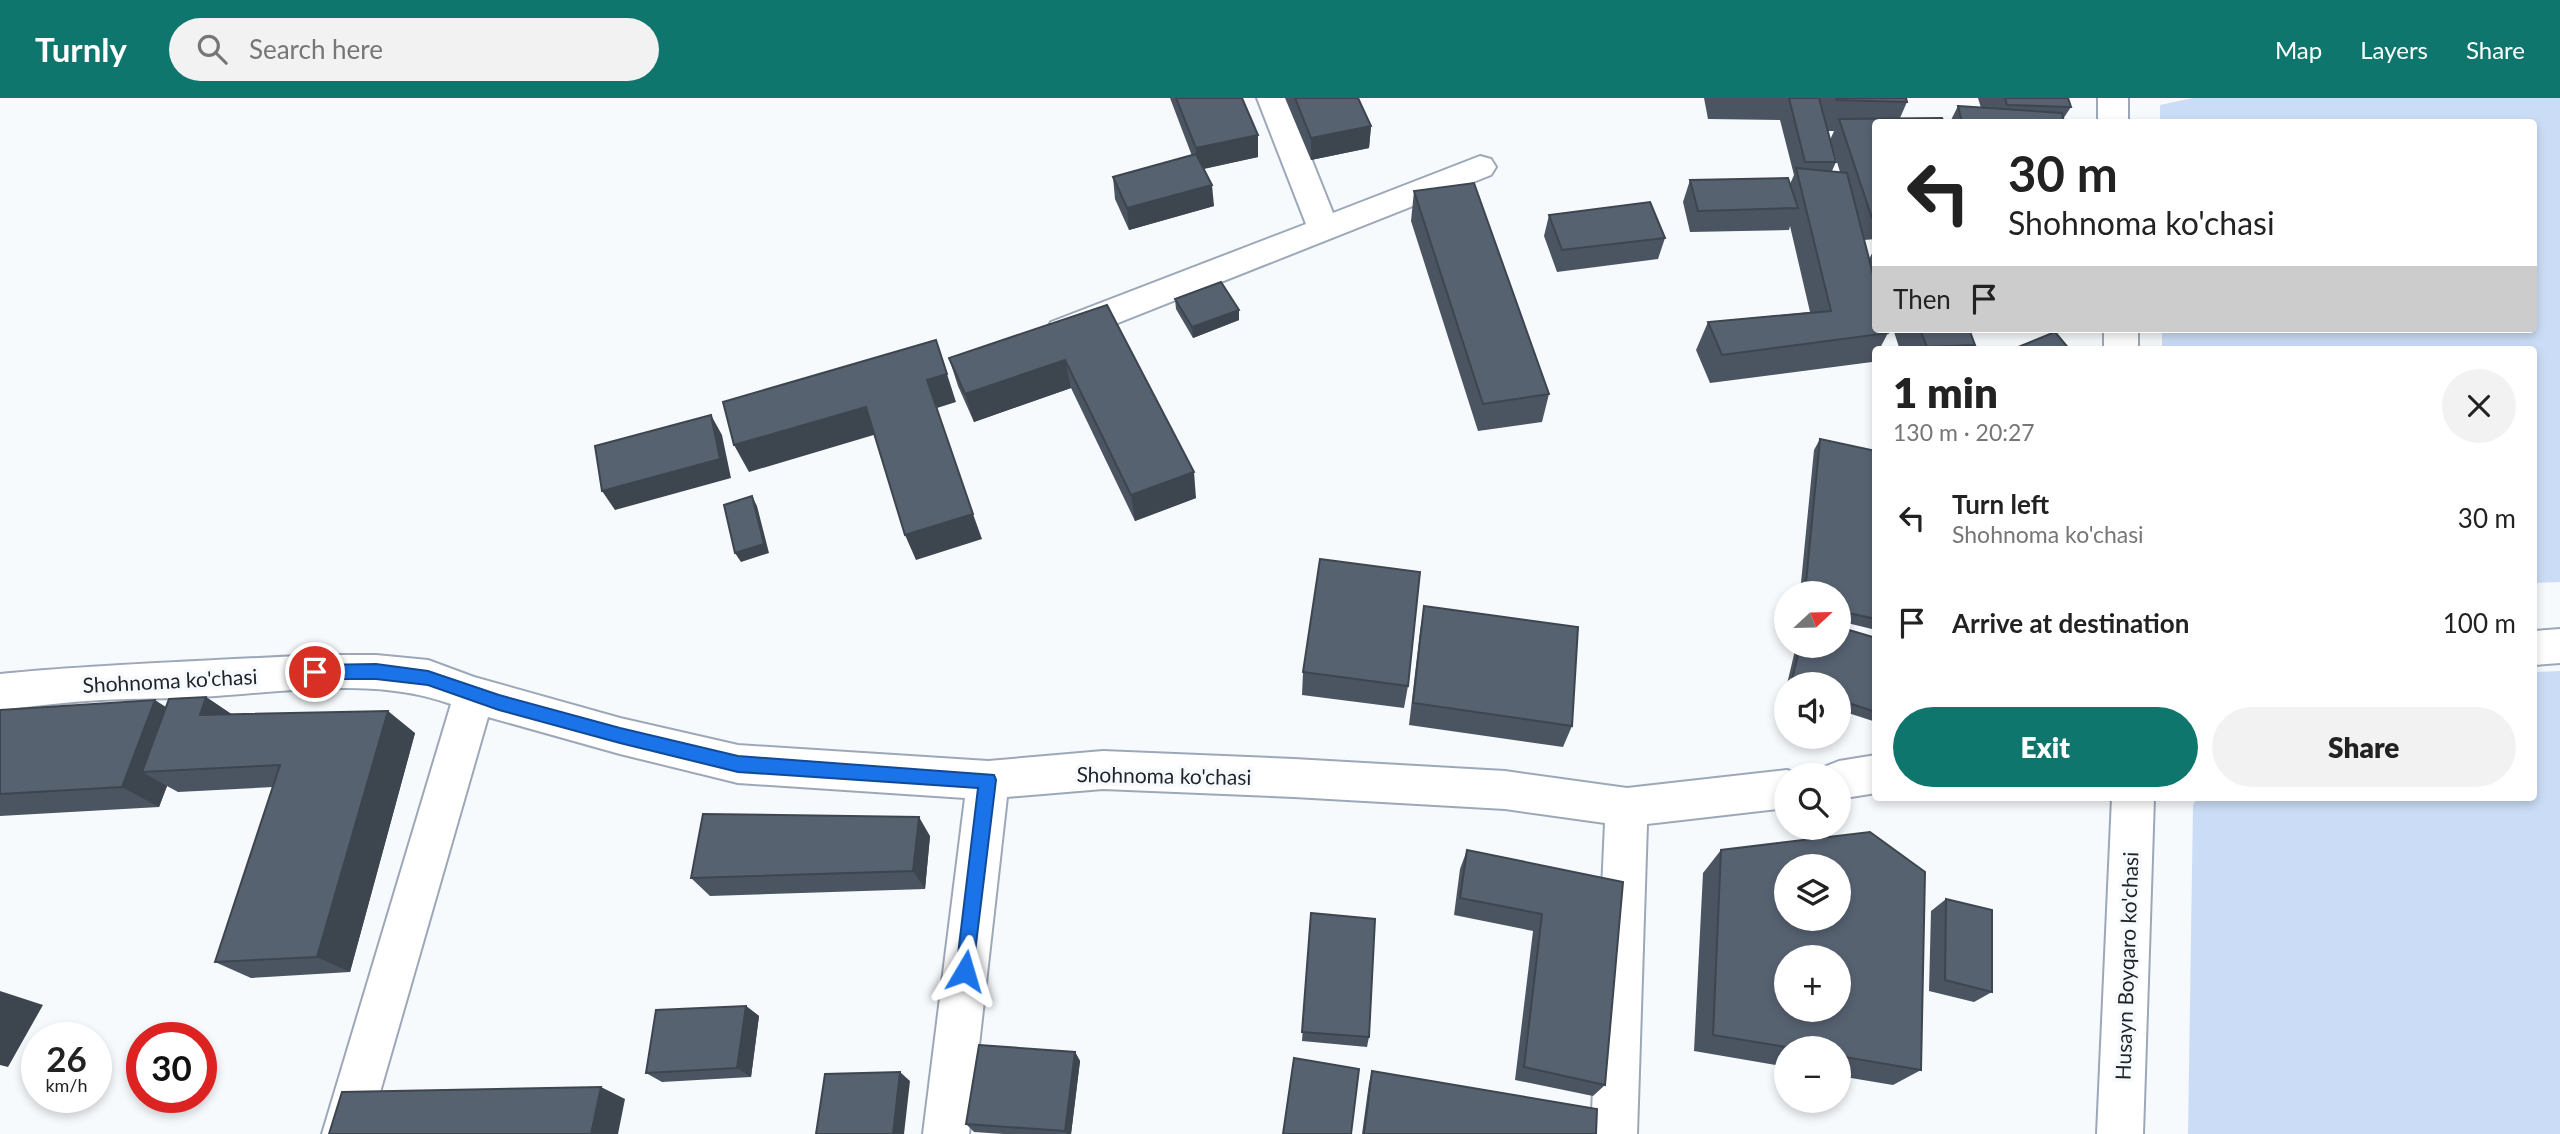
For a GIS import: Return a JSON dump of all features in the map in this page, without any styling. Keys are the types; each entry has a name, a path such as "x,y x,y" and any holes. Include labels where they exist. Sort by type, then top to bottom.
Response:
{"street":[{"path":"1272,98 1324,230"},
{"path":"2113,98 2113,119"},
{"path":"1032,343 1480,167"},
{"path":"2537,648 2560,646"},
{"name":"Shohnoma ko'chasi","path":"4,692 103,682 141,683 315,672 376,672 428,678 474,695 620,736 738,764 988,780 1103,770 1253,776 1505,790 1627,807 1774,790"},
{"path":"345,1134 474,695"},
{"path":"1851,778 1872,775"},
{"path":"946,1134 988,780"},
{"name":"Husayn Boyqaro ko'chasi","path":"2120,1134 2133,801"},
{"path":"1614,1134 1627,807"}],"shaded area":[{"path":"2193,98 2560,98 2560,582 2537,583 2537,346 2162,346 2162,333 2537,333 2537,119 2160,119 2160,105"},
{"path":"2560,671 2560,1134 2188,1134 2193,805 2195,801 2537,801 2537,672"}],"building":[{"path":"1176,98 1242,98 1258,135 1196,148"},
{"path":"1295,98 1358,98 1371,126 1311,138"},
{"path":"1789,98 1819,98 1836,162 1805,162"},
{"path":"1836,98 1906,98 1907,102 1837,100"},
{"path":"2005,98 2068,98 2071,107 2007,105"},
{"path":"1958,106 2062,113 2063,119 1961,119"},
{"path":"1942,118 1942,119 1872,119 1872,218 1839,119"},
{"path":"1196,154 1212,185 1127,208 1113,177"},
{"path":"1796,168 1847,173 1872,270 1872,333 1888,333 1722,355 1708,322 1831,311"},
{"path":"1788,178 1798,208 1698,211 1690,180"},
{"path":"1474,183 1549,394 1483,404 1414,191"},
{"path":"1650,202 1665,238 1562,250 1549,215"},
{"path":"1221,282 1239,310 1192,327 1175,299"},
{"path":"1107,305 1194,472 1131,495 1065,360 965,394 949,358"},
{"path":"1922,333 1970,333 1975,345 1951,346 1927,346"},
{"path":"2056,333 2067,346 2021,346"},
{"path":"936,340 947,374 927,380 973,514 905,535 866,407 734,445 723,402"},
{"path":"711,415 720,459 602,491 595,446"},
{"path":"1820,439 1872,450 1872,618 1852,614 1852,581 1806,581"},
{"path":"752,496 764,544 735,553 724,505"},
{"path":"1320,559 1420,572 1408,686 1303,672"},
{"path":"1424,606 1578,627 1572,726 1413,703"},
{"path":"1852,631 1872,637 1872,711 1851,704 1851,672 1794,672 1797,658 1852,658"},
{"path":"206,697 200,715 388,711 317,957 215,962 280,765 142,772 169,699"},
{"path":"155,700 122,787 0,794 0,710"},
{"path":"703,814 919,817 913,871 691,878"},
{"path":"1870,832 1925,872 1921,1070 1851,1058 1851,1036 1774,1036 1774,1045 1713,1035 1721,850 1804,840 1851,840 1851,834"},
{"path":"1467,850 1623,882 1605,1085 1524,1067 1542,914 1460,898"},
{"path":"1946,899 1992,910 1992,992 1945,980"},
{"path":"1311,913 1375,919 1369,1037 1302,1032"},
{"path":"746,1006 737,1068 646,1073 656,1010"},
{"path":"979,1045 1075,1052 1065,1131 966,1124"},
{"path":"1294,1058 1359,1069 1351,1134 1283,1134"},
{"path":"1372,1071 1597,1109 1596,1134 1364,1134"},
{"path":"900,1072 893,1134 816,1134 825,1074"},
{"path":"601,1087 591,1134 329,1134 342,1092"}],"route":[{"path":"315,672 376,672 428,678 474,695 620,736 738,764 988,780 965,971"}]}
